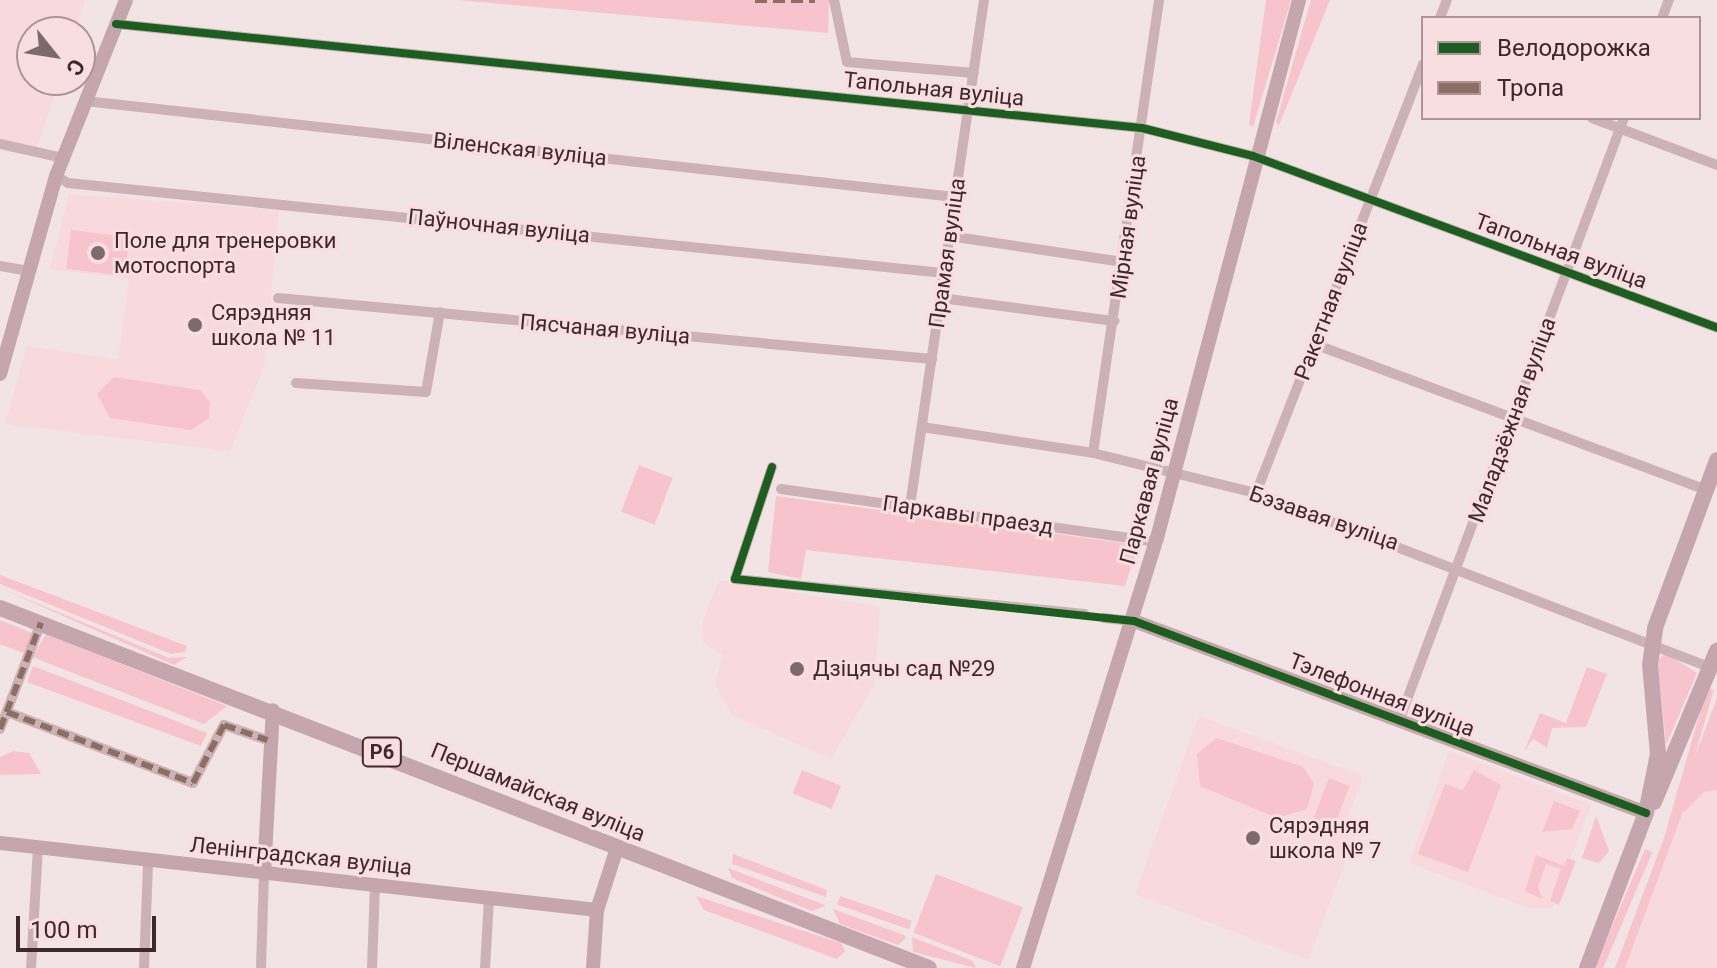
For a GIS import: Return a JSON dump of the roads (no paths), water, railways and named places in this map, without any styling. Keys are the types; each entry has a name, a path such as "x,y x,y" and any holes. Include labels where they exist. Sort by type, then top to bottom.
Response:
{"main road":[{"path":"1646,813 1658,754 1653,642 1717,460"},
{"name":"Першамайская вуліца","path":"0,608 273,710 617,848 929,968"},
{"path":"1587,968 1646,813 1717,651"}],"street":[{"path":"0,374 56,176 126,0"},
{"path":"834,0 847,62 974,73"},
{"name":"Прамая вуліца","path":"910,506 984,0"},
{"name":"Мірная вуліца","path":"1093,453 1159,0"},
{"name":"Паркавая вуліца","path":"1023,968 1134,621 1175,473 1253,156 1299,0"},
{"name":"Тапольная вуліца","path":"116,24 1142,128 1253,156 1717,328"},
{"name":"Ракетная вуліца","path":"1256,493 1421,69"},
{"name":"Віленская вуліца","path":"85,101 955,197"},
{"path":"1622,123 1717,165"},
{"name":"Маладзёжная вуліца","path":"1399,721 1622,123"},
{"path":"0,144 63,158"},
{"name":"Паўночная вуліца","path":"56,176 68,183 944,273"},
{"path":"949,236 1123,262"},
{"path":"0,266 29,271"},
{"name":"Пясчаная вуліца","path":"278,298 932,359"},
{"path":"941,298 1114,321"},
{"path":"296,383 426,392 440,312"},
{"path":"1314,344 1511,421 1706,490"},
{"name":"Бэзавая вуліца","path":"922,427 1093,453 1256,493 1457,566 1709,667"},
{"path":"772,467 735,579 1084,614"},
{"name":"Паркавы праезд","path":"781,489 1156,542"},
{"name":"Тэлефонная вуліца","path":"1104,618 1134,621 1646,813"},
{"path":"0,729 41,623"},
{"path":"261,968 267,740 273,710"},
{"path":"7,712 193,783 224,725 267,740"},
{"name":"Ленінградская вуліца","path":"0,843 597,910"},
{"path":"31,968 38,848"},
{"path":"593,968 597,910 617,848"},
{"path":"144,968 148,862"},
{"path":"372,968 375,885"},
{"path":"485,968 489,898"}],"place":[{"name":"Поле для тренеровки мотоспорта","path":"98,253"},
{"name":"Сярэдняя школа № 11","path":"195,325"},
{"name":"Дзіцячы сад №29","path":"797,669"},
{"name":"Сярэдняя школа № 7","path":"1253,838"}]}
